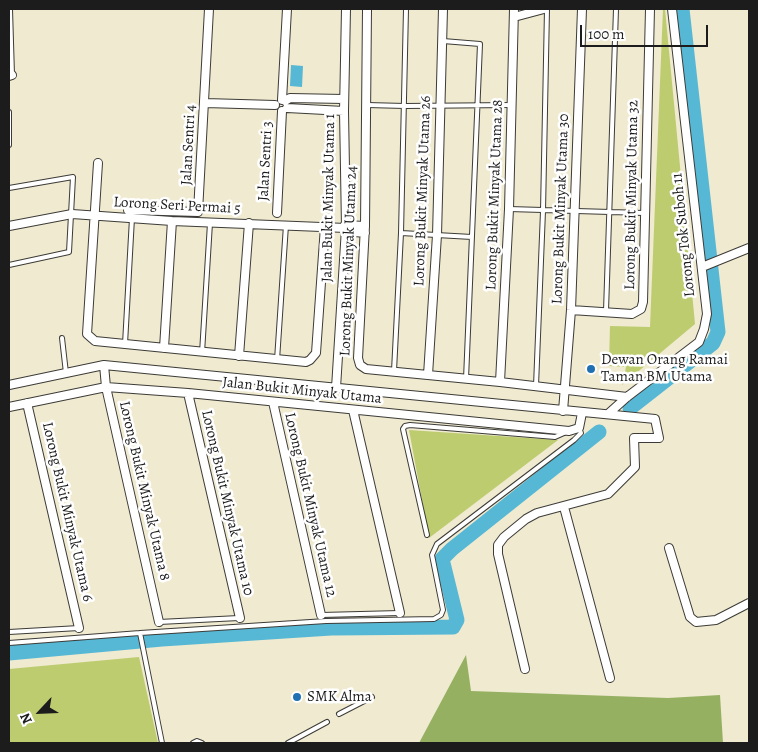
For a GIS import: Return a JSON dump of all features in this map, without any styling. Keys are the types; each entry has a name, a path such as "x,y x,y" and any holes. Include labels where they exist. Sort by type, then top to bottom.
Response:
{"street":[{"name":"Jalan Sentri 4","path":"128,210 198,212 209,9"},
{"name":"Jalan Sentri 3","path":"277,212 284,105 287,9"},
{"name":"Jalan Bukit Minyak Utama 1","path":"336,388 345,228 344,99 346,9"},
{"name":"Lorong Bukit Minyak Utama 24","path":"367,9 365,229 358,358 360,365 366,369 627,397"},
{"name":"Lorong Bukit Minyak Utama 26","path":"428,375 437,235 443,9"},
{"path":"514,13 545,9"},
{"name":"Lorong Bukit Minyak Utama 30","path":"563,411 570,310 582,9"},
{"name":"Lorong Bukit Minyak Utama 32","path":"570,310 632,314 641,309 643,302 650,9"},
{"name":"Lorong Tok Suboh 11","path":"608,414 627,397 699,342 707,314 704,266 672,9"},
{"name":"Lorong Bukit Minyak Utama 28","path":"500,382 509,209 514,13"},
{"path":"205,102 276,105 278,110 290,98 344,99"},
{"path":"284,105 344,110"},
{"path":"98,163 87,334 94,341 306,362 316,353 325,226"},
{"name":"Lorong Seri Permai 5","path":"9,226 72,214 172,221 365,229"},
{"path":"164,348 172,221"},
{"path":"239,356 248,223"},
{"path":"704,266 749,248"},
{"name":"Jalan Bukit Minyak Utama","path":"9,385 104,365 655,419 659,438 634,438 635,467 608,494 564,506"},
{"name":"Lorong Bukit Minyak Utama 8","path":"104,365 106,387 159,622"},
{"name":"Jalan Bukit Minyak Utama","path":"9,407 106,387 188,393 568,431 580,428"},
{"name":"Lorong Bukit Minyak Utama 10","path":"188,393 240,618"},
{"name":"Lorong Bukit Minyak Utama 12","path":"273,402 321,615"},
{"name":"Lorong Bukit Minyak Utama 6","path":"27,403 79,628"},
{"path":"353,410 400,613"},
{"path":"580,428 582,413"},
{"path":"525,669 498,554 498,546 504,537 526,519 536,513 564,506 610,678"},
{"path":"669,548 690,616 696,622 716,620 749,603"}],"lane":[{"path":"10,9 10,76"},
{"path":"394,372 401,233 406,9"},
{"path":"536,386 544,211 545,9"},
{"path":"606,312 611,212 616,9"},
{"path":"443,42 480,44 466,379"},
{"path":"365,105 512,105"},
{"path":"9,112 9,145"},
{"path":"9,188 73,177 69,252 9,265"},
{"path":"509,209 644,213"},
{"path":"124,344 132,218"},
{"path":"202,353 210,222"},
{"path":"277,360 286,225"},
{"path":"401,233 472,237"},
{"path":"62,338 66,373"},
{"path":"427,535 403,429 405,426 555,437 568,431"},
{"path":"9,644 326,621 434,619 441,615 443,610 432,555 438,544 574,440 581,433 580,428"},
{"path":"321,615 400,613"},
{"path":"159,622 240,618"},
{"path":"9,632 79,628"},
{"path":"140,635 162,743"},
{"path":"339,714 372,697"},
{"path":"288,743 327,722"},
{"path":"192,743 197,741 202,743"}],"green space":[{"path":"663,9 665,9 695,324 622,385 626,367 609,366 610,326 650,327"},
{"path":"409,430 558,440 429,538"},
{"path":"466,655 471,691 668,698 720,695 723,743 419,743"},
{"path":"139,657 158,743 9,743 9,669"}],"water":[{"path":"291,65 303,66 302,87 290,86"}],"waterway":[{"path":"630,408 713,343 718,332 682,9"},
{"path":"9,653 162,639 331,628 453,627 457,620 442,559 599,432"}],"place":[{"name":"Dewan Orang Ramai Taman BM Utama","path":"591,369"},
{"name":"SMK Alma","path":"297,697"}]}
